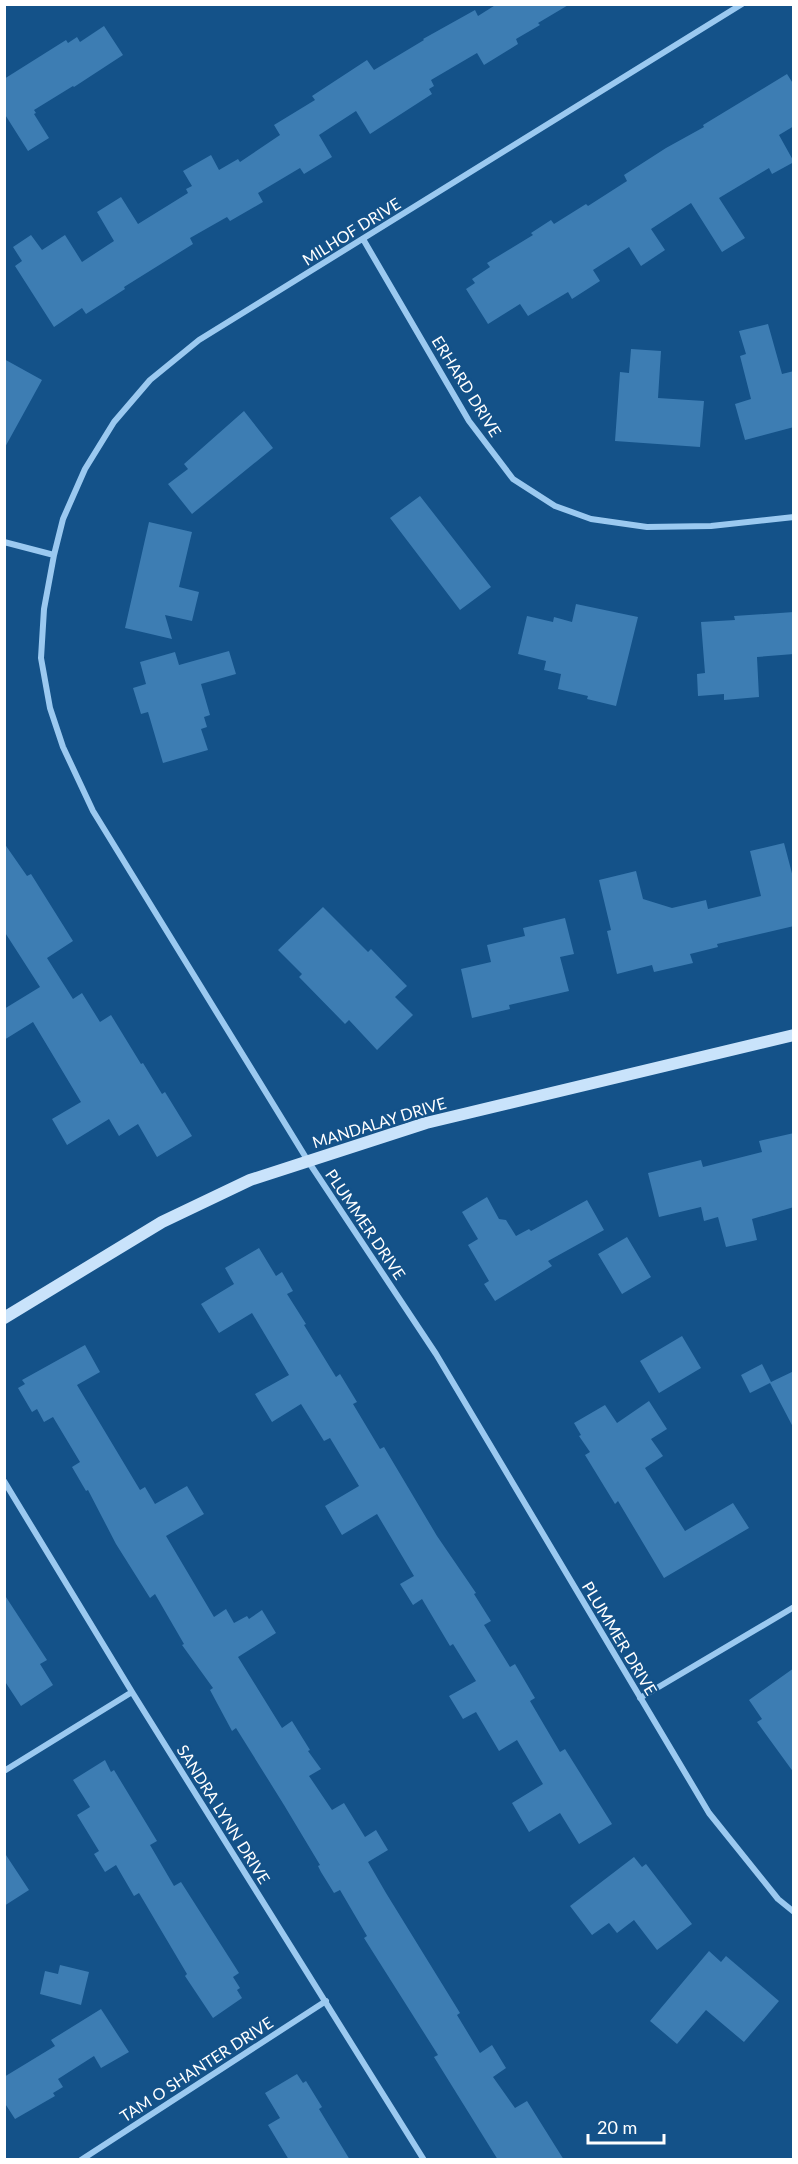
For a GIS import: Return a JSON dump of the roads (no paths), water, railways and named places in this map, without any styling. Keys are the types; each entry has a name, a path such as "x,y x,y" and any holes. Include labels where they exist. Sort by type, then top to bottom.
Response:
{"street":[{"name":"MILHOF DRIVE","path":"54,555 63,519 85,469 114,422 150,380 198,340 741,4"},
{"name":"ERHARD DRIVE","path":"363,240 469,421 513,479 555,506 591,519 647,527 711,526 794,517"},
{"path":"4,542 54,555"},
{"name":"PLUMMER DRIVE","path":"54,555 44,609 41,658 50,708 63,747 93,811 308,1161 436,1354 709,1813 778,1899 794,1912"},
{"name":"MANDALAY DRIVE","path":"4,1318 162,1222 250,1180 426,1123 794,1035"},
{"name":"SANDRA LYNN DRIVE","path":"4,1481 132,1692 424,2160"},
{"path":"640,1698 794,1607"},
{"path":"4,1771 132,1692"},
{"name":"TAM O SHANTER DRIVE","path":"81,2160 326,2001"}]}
